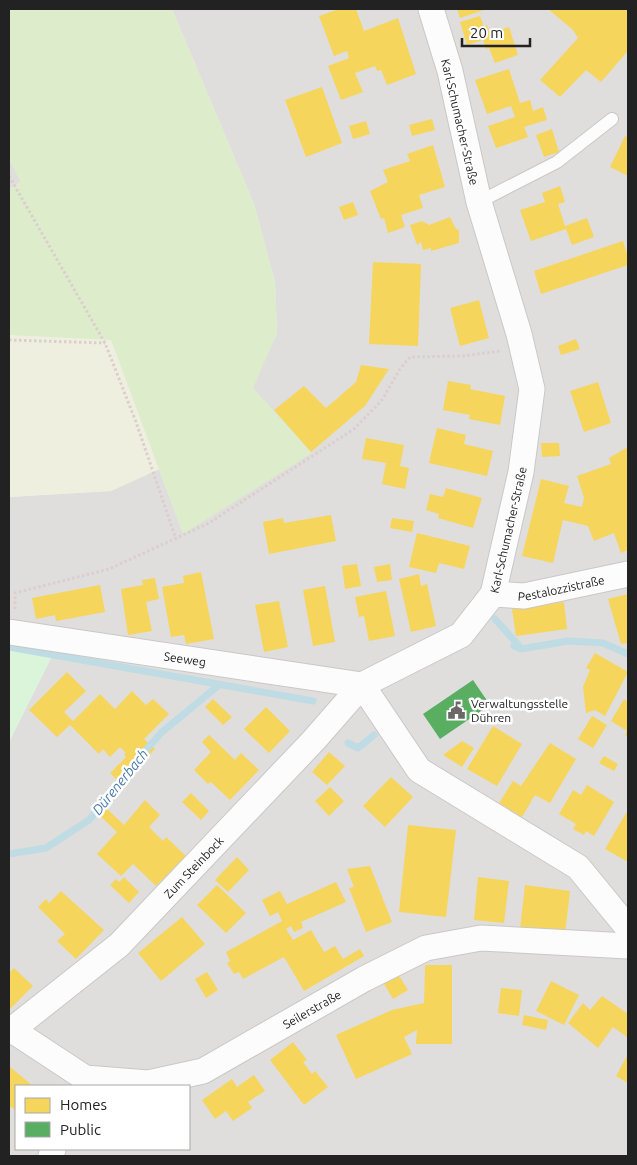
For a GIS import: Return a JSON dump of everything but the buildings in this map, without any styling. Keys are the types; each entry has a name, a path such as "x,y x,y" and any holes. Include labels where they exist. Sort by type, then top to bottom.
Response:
{"street":[{"name":"Karl-Schumacher-Straße","path":"362,685 462,635 493,594 521,472 532,389 523,348 479,202 450,71 431,9"},
{"name":"Pestalozzistraße","path":"493,594 524,596 628,574"},
{"name":"Seeweg","path":"12,632 362,685"},
{"path":"362,685 419,770 578,867 628,928"},
{"name":"Zum Steinbock","path":"10,1031 119,945 314,740 362,685"},
{"name":"Seilerstraße","path":"10,1031 83,1082 148,1083 203,1071 356,984 426,948 481,938 628,946"}],"lane":[{"path":"479,202 557,162 612,119"}],"path":[{"path":"9,176 105,343 136,422 176,539"},
{"path":"9,340 105,343"},
{"path":"12,632 15,593 109,569 209,524 354,429 382,400 400,369 410,357 464,356 523,348"}],"shaded area":[{"path":"172,9 628,9 628,1156 9,1156 9,742 57,646 9,632 9,497 111,491 159,469 183,533 277,333 275,282 254,204"},
{"path":"9,159 21,182 9,189"}],"green space":[{"path":"9,9 172,9 254,204 275,282 277,333 253,388 312,453 183,534 111,340 9,335 9,189 21,182 9,159"},
{"path":"9,335 111,340 159,469 111,491 9,497"},
{"path":"9,632 57,646 9,742"}],"waterway":[{"path":"495,619 520,647"},
{"name":"Dürenerbach","path":"514,646 521,649 568,641 603,643 628,654"},
{"name":"Dürenerbach","path":"9,647 313,701"},
{"name":"Dürenerbach","path":"145,751 162,732 219,685"},
{"name":"Dürenerbach","path":"348,743 358,748 374,735"},
{"name":"Dürenerbach","path":"9,854 46,848 89,820 124,777"}],"place":[{"name":"Verwaltungsstelle Dühren","path":"457,710"}]}
